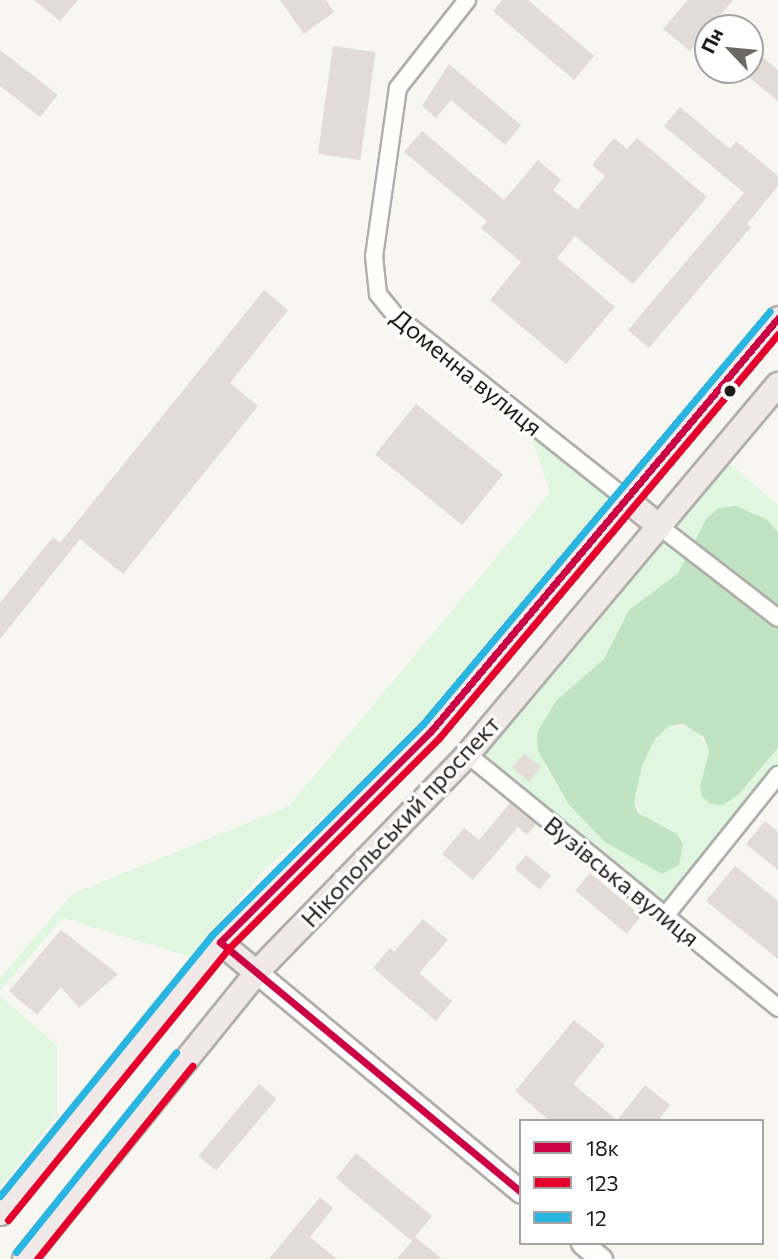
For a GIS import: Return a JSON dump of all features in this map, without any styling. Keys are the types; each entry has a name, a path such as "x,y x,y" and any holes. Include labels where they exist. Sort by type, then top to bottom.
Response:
{"main road":[{"name":"Нікопольський проспект","path":"0,1213 220,942 431,731 778,318"},
{"name":"Нікопольський проспект","path":"24,1259 256,972 467,754 778,384"},
{"name":"Доменна вулиця","path":"626,499 659,526"},
{"path":"220,942 519,1190"},
{"path":"584,1245 601,1259"}],"street":[{"name":"Доменна вулиця","path":"467,0 398,88 374,256 378,294 395,315 626,499"},
{"name":"Доменна вулиця","path":"659,526 778,618"},
{"name":"Вузівська вулиця","path":"467,754 778,1008"},
{"path":"665,916 778,775"}],"green space":[{"path":"530,433 616,502 429,725 265,869 191,957 63,918 0,991 0,978 72,894 289,806 550,493"},
{"path":"725,460 778,505 778,532 752,511 706,519 678,573 629,610 604,659 575,685 545,765 569,806 605,842 662,874 664,827 648,821 633,802 642,766 655,739 669,726 696,728 709,752 700,786 738,795 778,748 778,766 664,907 476,754"},
{"path":"736,506 766,519 778,532 778,748 738,795 723,805 711,804 702,797 700,786 709,752 704,737 683,724 669,726 655,739 642,766 634,802 638,813 677,834 683,844 679,865 662,874 605,842 569,805 538,751 537,733 556,701 604,659 629,610 678,573 706,519 719,508"},
{"path":"0,995 57,1046 57,1116 0,1188"}],"building":[{"path":"34,0 78,0 60,21"},
{"path":"280,0 326,0 334,12 304,34"},
{"path":"502,0 528,0 594,56 574,80 493,11"},
{"path":"688,0 733,0 721,14 694,14 694,46 690,51 663,29"},
{"path":"333,46 376,52 360,160 318,154"},
{"path":"0,50 58,95 40,117 0,86"},
{"path":"764,58 778,70 778,101 757,84 764,84"},
{"path":"449,64 521,125 505,145 451,100 436,118 422,106"},
{"path":"680,107 730,149 736,141 778,176 778,186 747,224 751,227 649,348 628,330 744,193 664,126"},
{"path":"422,131 504,200 538,160 561,180 553,190 577,210 605,176 592,165 614,138 627,149 637,138 707,197 633,284 575,236 557,258 615,307 566,364 490,300 521,262 481,228 487,221 404,152"},
{"path":"264,290 288,310 230,383 258,406 123,574 80,539 0,639 0,603 53,537 60,543"},
{"path":"416,404 503,474 462,525 375,455"},
{"path":"524,753 541,767 529,782 512,768"},
{"path":"510,803 536,824 527,835 518,827 473,880 442,854 464,828 479,840"},
{"path":"765,821 778,832 778,870 746,844"},
{"path":"526,855 551,875 540,889 515,869"},
{"path":"735,866 778,901 778,959 706,901"},
{"path":"590,873 641,916 627,934 575,891"},
{"path":"423,919 448,940 419,973 452,1001 436,1021 373,968 390,948 394,952"},
{"path":"61,930 118,974 79,1008 61,987 37,1015 9,991"},
{"path":"574,1020 605,1045 573,1084 616,1119 548,1119 515,1091"},
{"path":"259,1084 277,1099 216,1171 199,1156"},
{"path":"645,1085 670,1105 660,1119 618,1119"},
{"path":"356,1153 432,1216 415,1237 442,1259 397,1259 412,1241 336,1178"},
{"path":"320,1197 333,1208 310,1237 337,1259 269,1259"}],"transit line":[{"name":"12","path":"0,1196 212,935 423,724 770,311"},
{"name":"18к","path":"519,1190 220,942 431,731 778,318"},
{"name":"123","path":"8,1220 228,949 439,738 778,334"},
{"name":"12","path":"16,1252 176,1052"},
{"name":"123","path":"37,1259 192,1066"}]}
